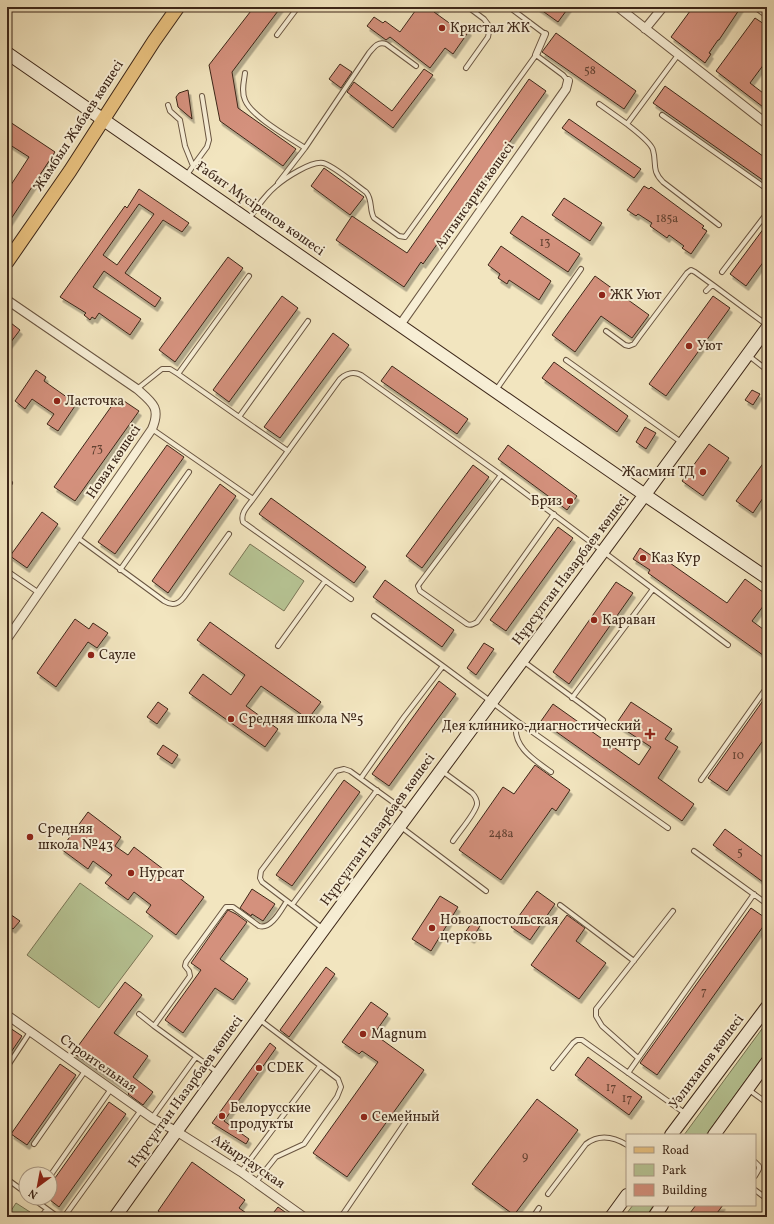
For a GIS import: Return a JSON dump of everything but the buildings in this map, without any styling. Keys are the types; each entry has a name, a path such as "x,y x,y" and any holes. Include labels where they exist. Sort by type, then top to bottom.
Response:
{"main road":[{"name":"Жамбыл Жабаев көшесі","path":"7,262 70,172 149,48 178,7"},
{"name":"Ғабит Мүсірепов көшесі","path":"7,53 496,390 645,495"},
{"name":"Нұрсұлтан Назарбаев көшесі","path":"115,1217 218,1072 399,825 604,552 767,326"},
{"path":"645,495 767,578"},
{"name":"Уәлиханов көшесі","path":"672,1134 767,1006"},
{"path":"717,1134 767,1062"},
{"path":"611,1217 626,1196"},
{"path":"654,1217 661,1206"}],"street":[{"path":"618,7 767,124"},
{"path":"645,29 662,7"},
{"path":"536,55 545,34"},
{"name":"Алтынсарин көшесі","path":"400,325 566,88 568,81"},
{"name":"Новая көшесі","path":"7,300 137,389 156,409 156,416 152,429 7,639"},
{"name":"Строительная","path":"7,1015 152,1118 176,1131"},
{"name":"Айыртауская","path":"176,1131 256,1182 304,1217"}],"lane":[{"path":"277,35 298,7"},
{"path":"466,68 488,37 490,27 484,19 468,7"},
{"path":"508,7 545,34"},
{"path":"756,8 767,16"},
{"path":"248,219 262,200 277,185 305,148 369,53 377,44 382,42 386,44 416,66"},
{"path":"277,185 310,166 320,163 328,165 369,195 372,215 374,218 399,236 405,237 536,55 563,74 568,81"},
{"path":"627,124 678,55"},
{"path":"245,73 243,94 248,106 264,120 305,148"},
{"path":"186,176 207,147 209,140 202,96"},
{"path":"599,104 627,124 652,147 655,170 658,177 719,225"},
{"path":"168,105 170,111 180,120 185,146 194,166"},
{"path":"662,115 767,189"},
{"path":"722,272 767,213"},
{"path":"496,390 581,269"},
{"path":"606,331 625,345 629,346 634,344 687,272 691,270 696,272 767,326"},
{"path":"178,374 249,276"},
{"path":"706,291 713,285"},
{"path":"239,417 308,321"},
{"path":"747,355 767,370"},
{"path":"566,360 683,443"},
{"path":"137,389 162,369 170,369 288,451"},
{"path":"351,599 243,522 242,519 243,514 253,499 340,379 347,374 355,373 361,375 501,475 728,645"},
{"path":"152,429 253,499"},
{"path":"120,570 189,472"},
{"path":"501,475 420,583 418,586 420,591 467,624 470,625 477,622 554,514"},
{"path":"78,538 164,601 172,604 178,603 184,597 228,534"},
{"path":"7,571 39,593"},
{"path":"278,646 325,581"},
{"path":"572,698 653,589"},
{"path":"374,616 517,721 668,828"},
{"path":"522,661 602,720"},
{"path":"360,778 443,666"},
{"path":"701,780 767,687"},
{"path":"517,721 516,731 522,748 532,758 551,772"},
{"path":"323,930 262,882 260,878 261,871 334,773 338,770 344,769 360,778 408,813"},
{"path":"440,770 472,793 477,802 474,810 453,841"},
{"path":"292,905 377,790"},
{"path":"399,825 486,892"},
{"path":"694,851 767,904"},
{"path":"628,1072 754,894"},
{"path":"154,1026 190,976 189,971 185,966 186,962 226,908 233,907 263,928 271,923 287,901"},
{"path":"560,905 634,961"},
{"path":"638,1058 602,1026 596,1013 598,1007 673,911"},
{"path":"139,1014 218,1072"},
{"path":"256,1182 276,1157 304,1144 340,1093 341,1085 340,1081 258,1019"},
{"path":"7,1067 30,1032"},
{"path":"553,1068 571,1045 575,1041 579,1040 628,1072 686,1114"},
{"path":"152,1118 196,1057"},
{"path":"241,1172 320,1066"},
{"path":"34,1144 85,1070"},
{"path":"748,1088 767,1103"},
{"path":"57,1166 112,1089"},
{"path":"64,1217 141,1110"},
{"path":"341,1217 407,1120"},
{"path":"548,1194 586,1144 591,1140 604,1137 611,1138 626,1145"},
{"path":"756,1163 759,1166 756,1174"},
{"path":"7,1179 18,1187"},
{"path":"756,1191 767,1199"},
{"path":"43,1206 58,1217"},
{"path":"533,1217 539,1208"},
{"path":"41,1217 47,1209"}],"green space":[{"path":"250,544 304,581 284,611 229,574"},
{"path":"80,883 153,936 99,1008 27,955"},
{"path":"767,1022 767,1051 707,1134 685,1134"},
{"path":"16,1203 18,1206 30,1212 26,1217 7,1217"},
{"path":"632,1206 653,1206 646,1217 624,1217"}],"place":[{"name":"Кристал ЖК","path":"442,28"},
{"name":"ЖК Уют","path":"602,295"},
{"name":"Уют","path":"689,346"},
{"name":"Ласточка","path":"57,401"},
{"name":"Жасмин ТД","path":"703,472"},
{"name":"Бриз","path":"570,501"},
{"name":"Каз Кур","path":"643,558"},
{"name":"Караван","path":"594,620"},
{"name":"Сауле","path":"91,655"},
{"name":"Средняя школа №5","path":"231,719"},
{"name":"Дея клинико-диагностический центр","path":"650,734"},
{"name":"Средняя школа №43","path":"30,837"},
{"name":"Нурсат","path":"131,873"},
{"name":"Новоапостольская церковь","path":"432,928"},
{"name":"Magnum","path":"363,1034"},
{"name":"CDEK","path":"259,1068"},
{"name":"Белорусские продукты","path":"222,1116"},
{"name":"Семейный","path":"364,1117"}]}
